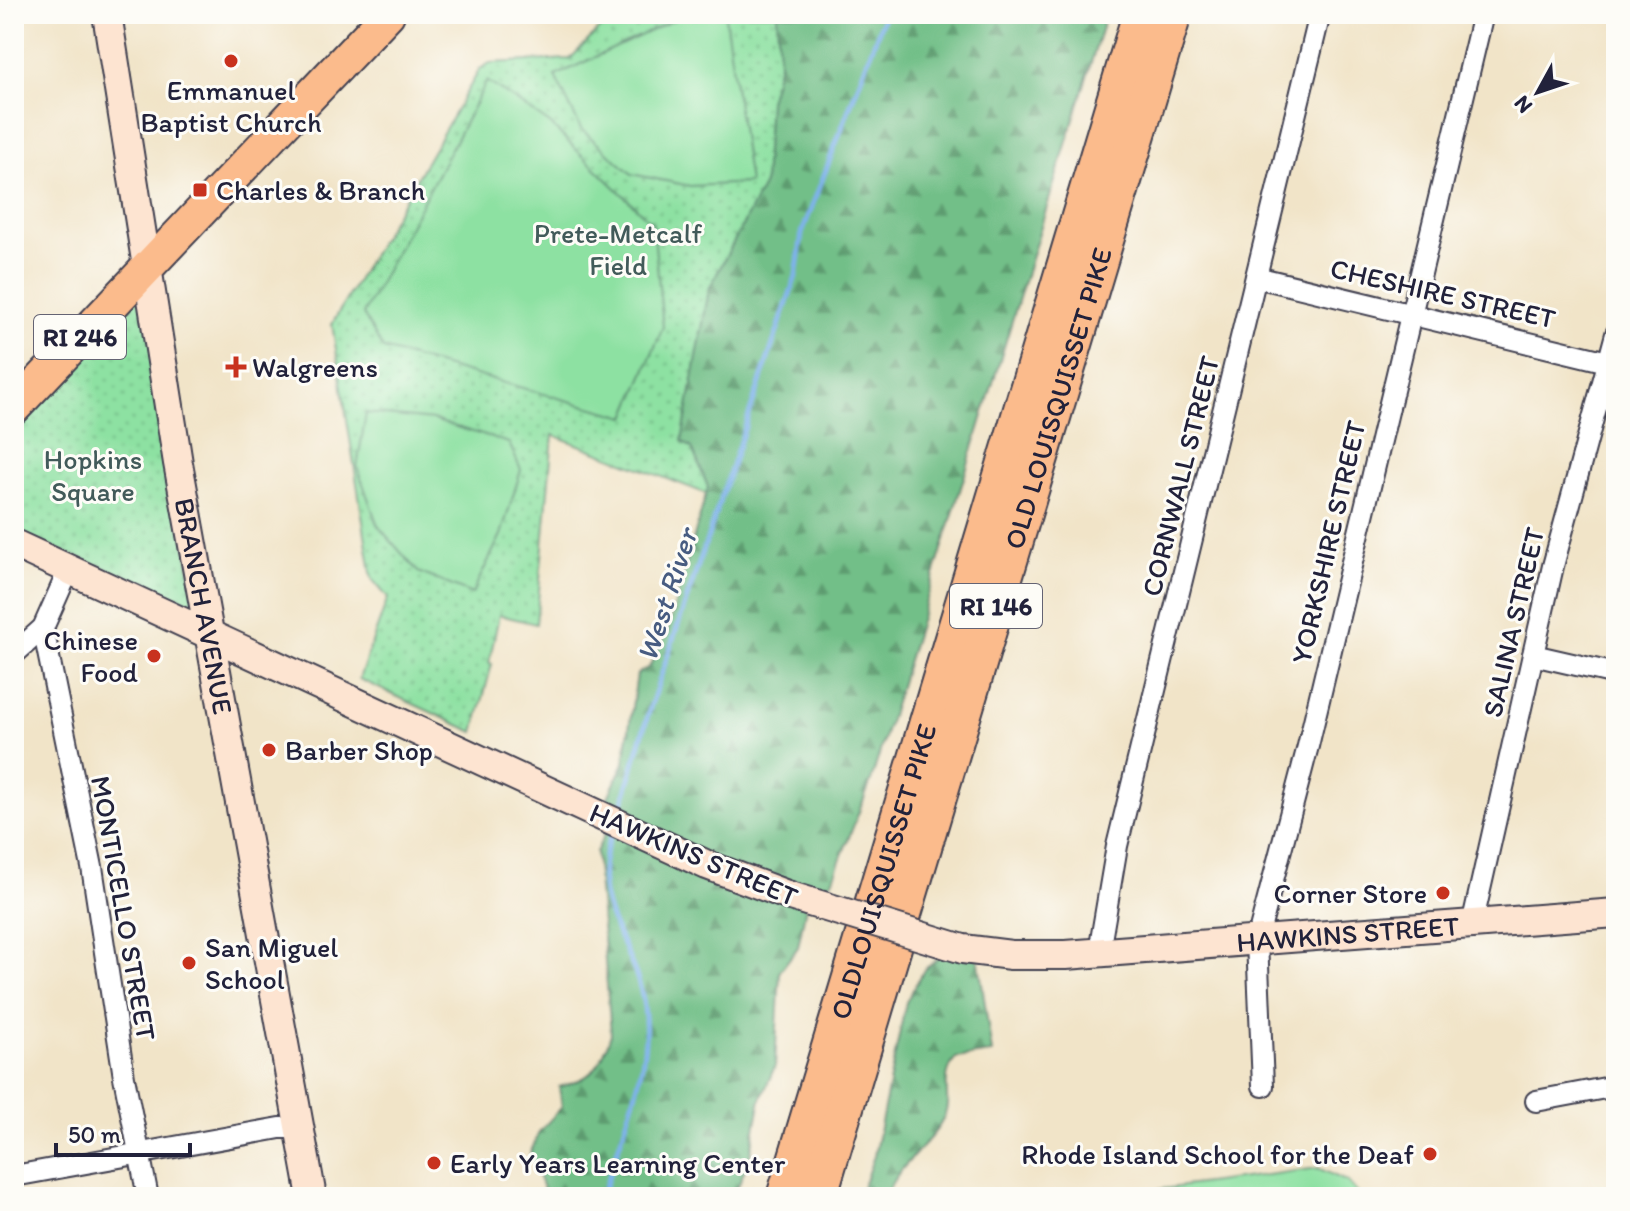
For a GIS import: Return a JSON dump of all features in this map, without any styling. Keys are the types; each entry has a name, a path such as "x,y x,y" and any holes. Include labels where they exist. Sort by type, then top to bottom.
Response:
{"highway":[{"name":"OLD LOUISQUISSET PIKE","path":"981,547 1141,14"},
{"name":"OLD LOUISQUISSET PIKE","path":"793,1196 1173,14"},
{"name":"OLDLOUISQUISSET PIKE","path":"793,1196 981,547"}],"main road":[{"name":"RI 246","path":"14,408 388,14"}],"street":[{"name":"CORNWALL STREET","path":"1099,952 1117,846 1320,14"},
{"name":"YORKSHIRE STREET","path":"1263,1086 1257,941 1319,701 1483,14"},
{"name":"BRANCH AVENUE","path":"113,19 147,267 312,1197"},
{"name":"CHESHIRE STREET","path":"1256,277 1613,363"},
{"name":"SALINA STREET","path":"1472,925 1553,566 1613,363 1616,334"},
{"name":"HAWKINS STREET","path":"14,544 70,567 211,637 734,877 963,949 1011,955 1099,952 1616,913"},
{"path":"14,654 43,628 70,567"},
{"name":"MONTICELLO STREET","path":"43,628 92,867 137,1155 148,1197"},
{"path":"1533,655 1616,674"},
{"path":"1536,1101 1616,1086"},
{"path":"14,1176 280,1128 299,1128"}],"green space":[{"name":"Prete-Metcalf Field","path":"614,14 880,14 754,512 553,435 536,624 499,615 489,663 492,664 474,732 359,679 388,598 372,579 332,324 480,69 490,63 570,59"},
{"path":"686,14 725,16 749,183 690,186 632,174 581,129 555,76"},
{"path":"777,14 1106,14 871,781 832,881 807,901 798,947 780,971 775,1066 761,1099 750,1156 734,1197 566,1197 544,1191 530,1154 539,1132 562,1107 559,1087 580,1080 594,1070 611,1034 596,852 612,819 603,808 624,763 637,674 649,667 667,633 708,487 692,448 682,441 709,289 764,184 769,101 779,64"},
{"path":"487,81 550,124 653,224 663,327 626,417 383,349 363,314"},
{"name":"Hopkins Square","path":"145,290 195,604 14,532 14,427"},
{"path":"366,413 433,420 509,443 521,470 501,535 472,594 418,572 378,526 357,467"},
{"path":"950,948 978,956 992,1053 956,1058 948,1074 946,1110 939,1127 890,1185 885,1197 859,1197 874,1156 906,1002 924,970"},
{"path":"1318,1168 1348,1182 1361,1197 1102,1197"}],"waterway":[{"name":"West River","path":"619,816 650,708 796,276 802,233 885,14"},
{"name":"West River","path":"602,1197 633,1103 644,1055 645,1031 639,984 606,904 604,859 612,833"}],"place":[{"name":"Emmanuel Baptist Church","path":"231,61"},
{"name":"Charles & Branch","path":"200,190"},
{"name":"Walgreens","path":"236,367"},
{"name":"Chinese Food","path":"154,656"},
{"name":"Barber Shop","path":"269,750"},
{"name":"Corner Store","path":"1443,893"},
{"name":"San Miguel School","path":"189,963"},
{"name":"Rhode Island School for the Deaf","path":"1430,1154"},
{"name":"Early Years Learning Center","path":"434,1163"}]}
